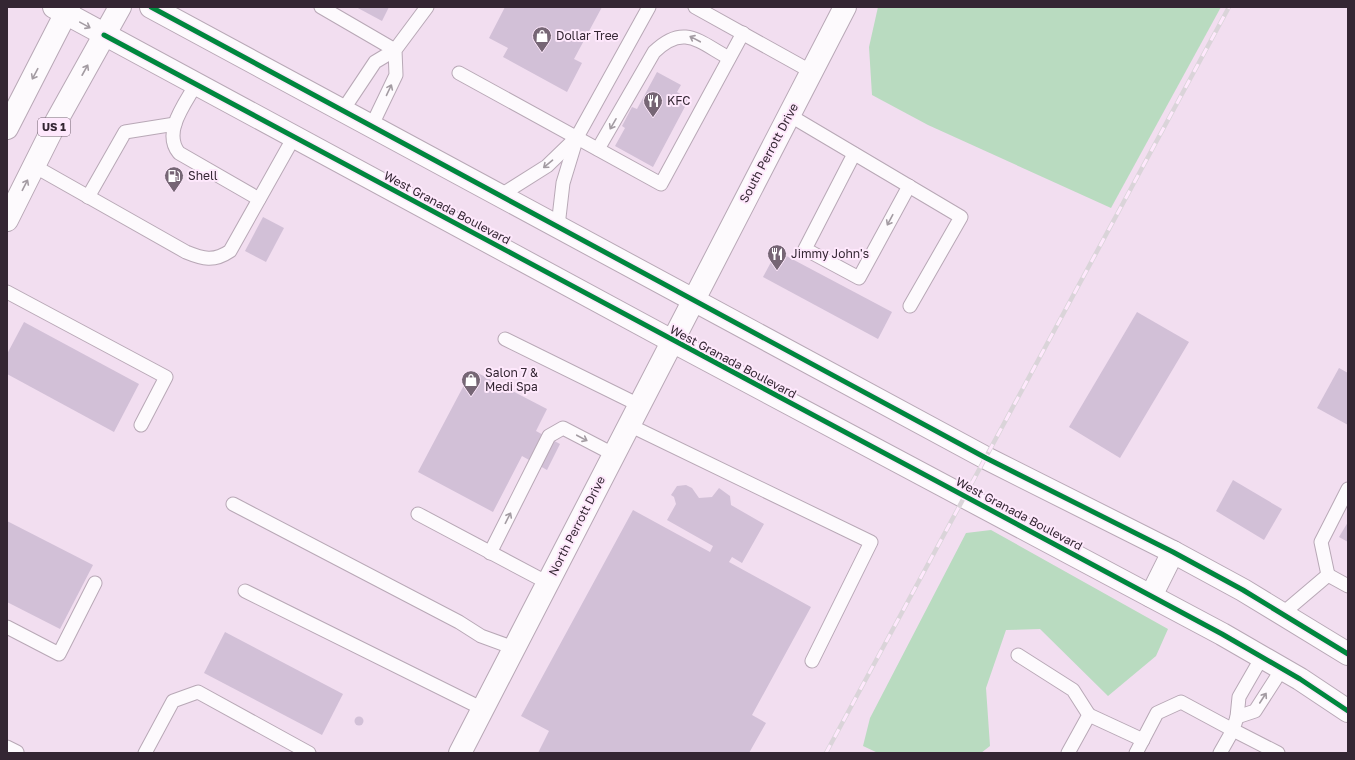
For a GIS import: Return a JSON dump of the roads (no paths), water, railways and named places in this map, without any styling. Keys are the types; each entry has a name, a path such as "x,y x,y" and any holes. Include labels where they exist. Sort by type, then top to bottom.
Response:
{"main road":[{"name":"US 1","path":"7,220 34,166 120,7"},
{"path":"152,7 694,298 986,458 1173,552 1282,614 1348,654"},
{"name":"South Perrott Drive","path":"694,298 845,7"},
{"name":"West Granada Boulevard","path":"63,9 104,35 672,341 1151,596 1262,657 1348,711"},
{"path":"7,128 63,9"},
{"name":"North Perrott Drive","path":"460,753 694,298"},
{"path":"1151,596 1173,552"}],"lane":[{"path":"321,7 395,50"},
{"path":"344,110 375,62 395,50 427,7"},
{"path":"558,226 564,184 577,137 649,7"},
{"path":"695,7 812,72"},
{"path":"459,73 661,184 743,33"},
{"path":"598,149 654,52 664,43 676,37 688,36 729,58"},
{"path":"372,125 396,75 395,50"},
{"path":"196,84 175,124 172,138 174,146 179,153 259,199"},
{"path":"789,115 962,217 910,306"},
{"path":"88,197 125,132 175,124"},
{"path":"34,166 186,252 203,259 214,259 230,251 294,137"},
{"path":"501,195 547,166 577,137"},
{"path":"854,154 805,249 859,278 909,186"},
{"path":"7,292 166,377 141,425"},
{"path":"505,339 639,405"},
{"path":"628,425 870,542 812,661"},
{"path":"490,552 549,436 563,428 613,454"},
{"path":"1348,489 1321,542 1328,575 1348,586"},
{"path":"233,504 459,622 481,636 514,648"},
{"path":"418,514 548,583"},
{"path":"1282,614 1328,575"},
{"path":"7,627 59,654 95,583"},
{"path":"245,591 483,709"},
{"path":"1018,656 1073,690 1089,715 1143,740"},
{"path":"1220,753 1235,723 1239,697 1262,657"},
{"path":"1235,723 1255,711 1282,669"},
{"path":"145,753 173,701 198,692 309,753"},
{"path":"1136,753 1157,713 1181,702 1235,723 1278,753"},
{"path":"1068,753 1089,715"}],"railway":[{"path":"826,753 1229,7"}],"place":[{"name":"Dollar Tree","path":"542,53"},
{"name":"KFC","path":"653,118"},
{"name":"Shell","path":"174,193"},
{"name":"Jimmy John's","path":"777,271"},
{"name":"Salon 7 & Medi Spa","path":"471,397"}]}
